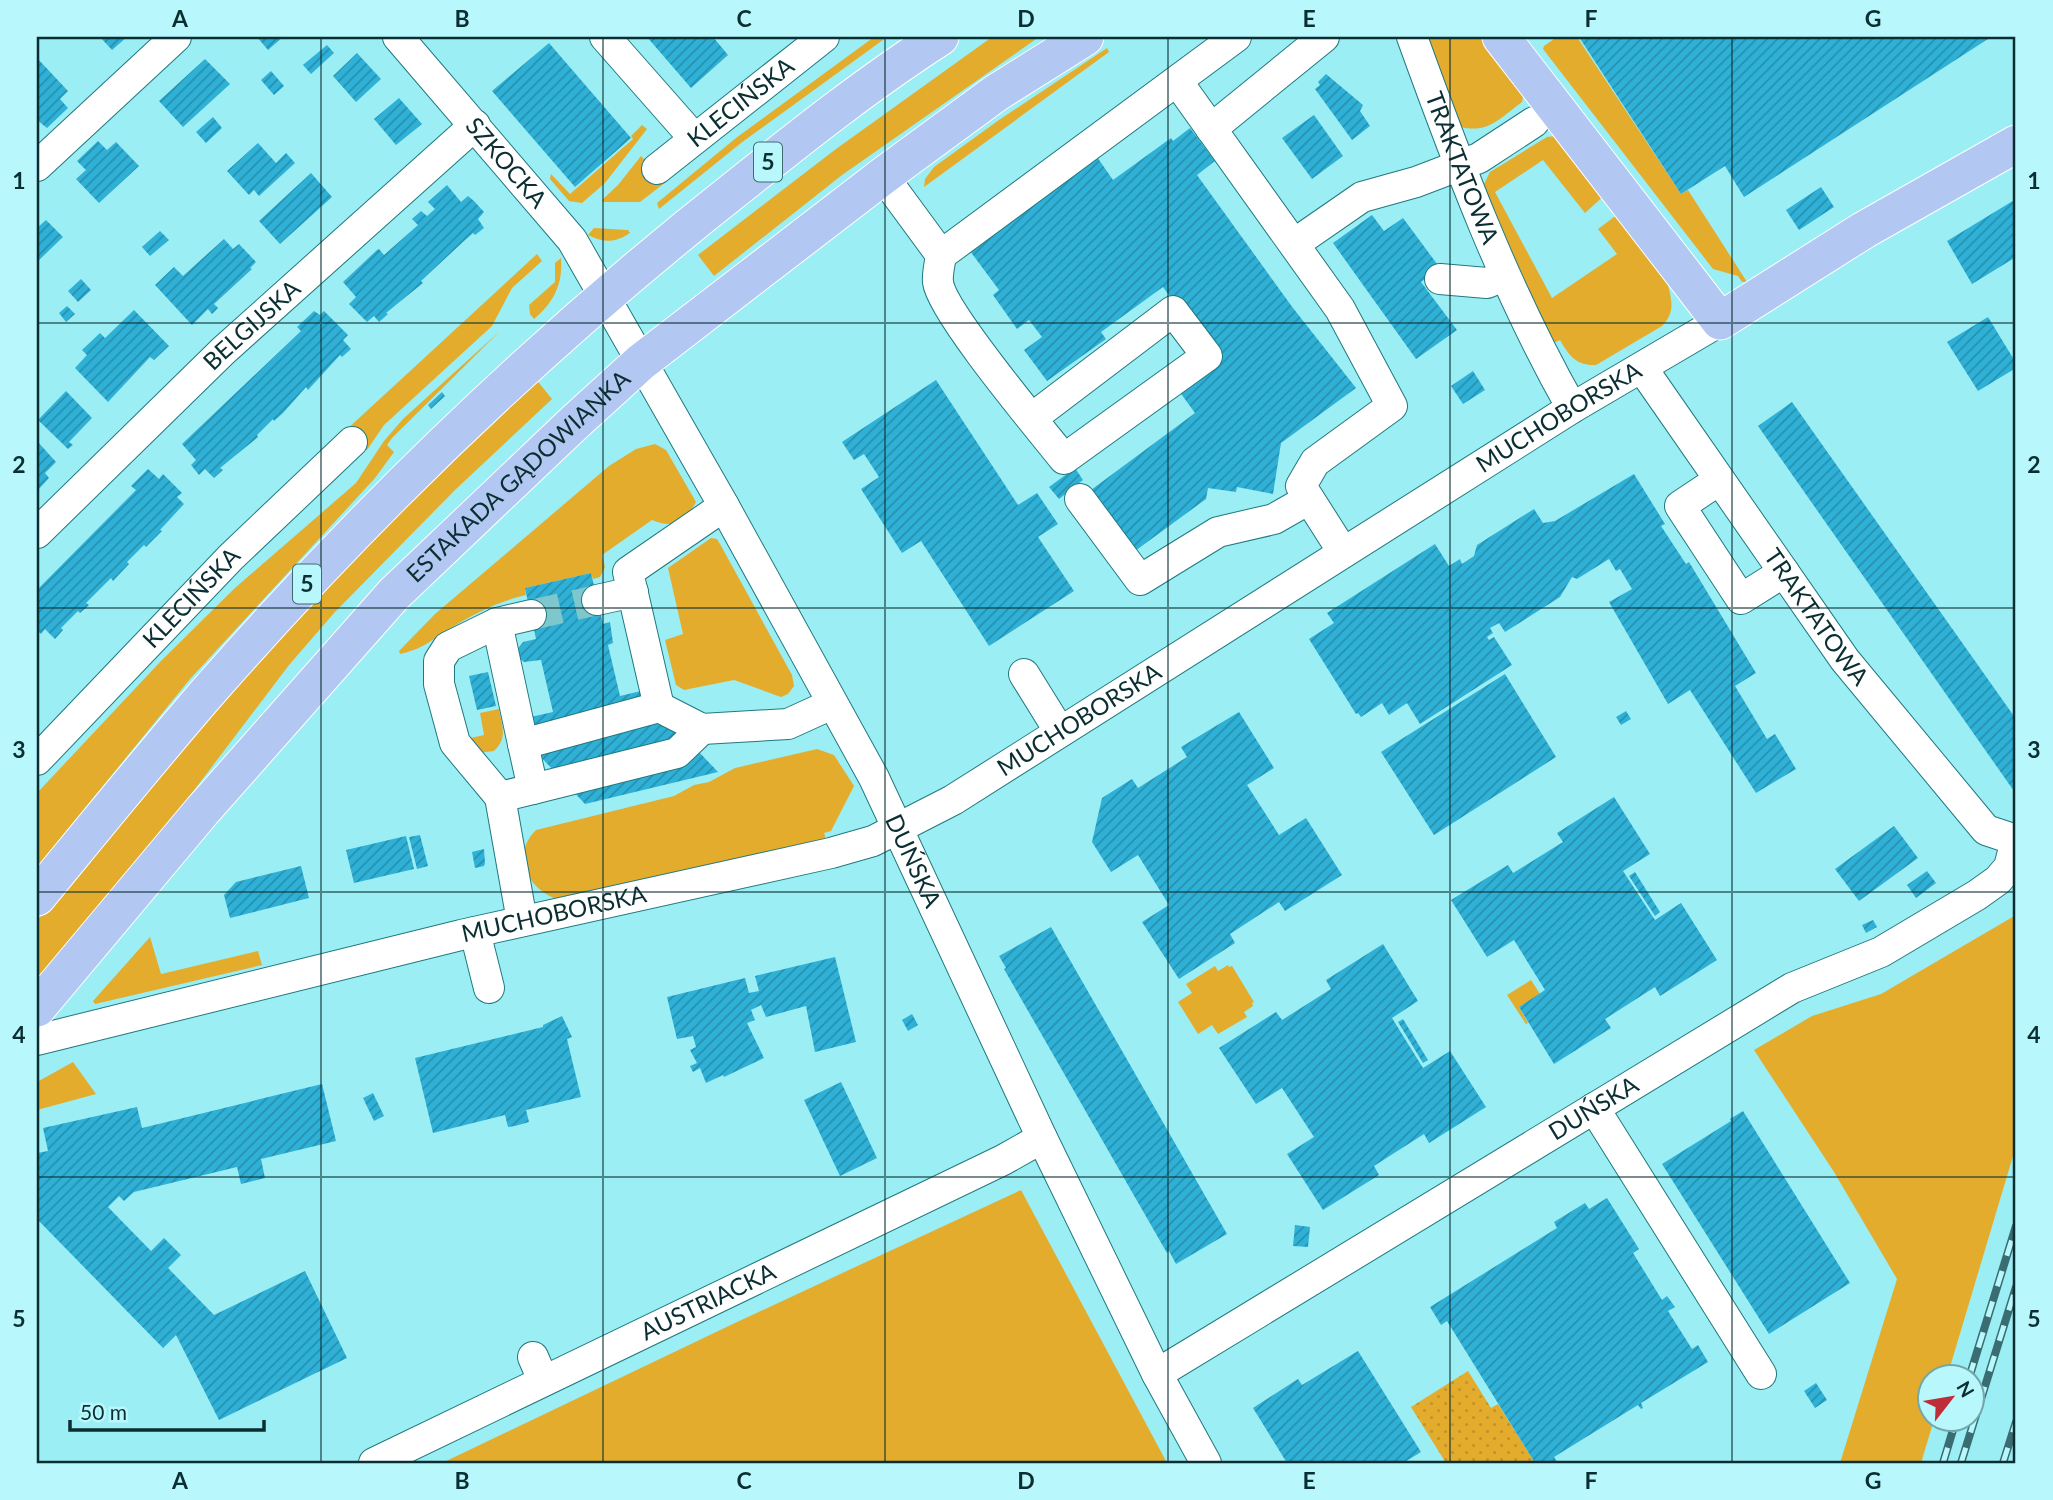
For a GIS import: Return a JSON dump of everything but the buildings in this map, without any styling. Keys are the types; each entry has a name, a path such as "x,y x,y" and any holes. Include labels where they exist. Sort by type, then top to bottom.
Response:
{"main road":[{"name":"5","path":"37,897 207,694 317,573 478,413 604,297 679,233 803,135 940,37"},
{"name":"ESTAKADA GĄDOWIANKA","path":"37,1008 202,811 394,594 641,362 996,93 1085,37"},
{"path":"1501,37 1720,321"},
{"name":"MUCHOBORSKA","path":"1720,321 1864,230 2016,144"}],"street":[{"path":"37,166 176,37"},
{"name":"SZKOCKA","path":"398,37 570,236 641,362"},
{"path":"605,37 694,138"},
{"name":"KLECIŃSKA","path":"657,169 824,37"},
{"path":"941,255 1236,37"},
{"path":"1211,130 1324,37"},
{"name":"TRAKTATOWA","path":"1412,37 1459,167 1504,276 1572,408"},
{"path":"1177,81 1340,309 1392,407 1315,462 1301,486 1343,552"},
{"path":"1294,244 1362,197 1459,167 1479,158 1534,122"},
{"name":"BELGIJSKA","path":"37,533 223,351 475,125"},
{"path":"883,176 941,255 938,282 943,297 970,337 1064,460 1207,356 1173,312 1032,418"},
{"path":"1440,279 1487,283 1504,276"},
{"name":"MUCHOBORSKA","path":"37,1040 522,920 831,853 899,830 953,800 1572,408 1720,321"},
{"name":"DUŃSKA","path":"641,362 874,778 1042,1138 1157,1374 1206,1463"},
{"name":"TRAKTATOWA","path":"1642,368 1845,660 1986,830 2016,840"},
{"name":"KLECIŃSKA","path":"37,760 231,557 352,442"},
{"path":"1719,480 1679,506 1741,598 1784,572"},
{"path":"1080,499 1140,580 1218,532 1275,519 1309,499"},
{"path":"659,707 628,572 724,506"},
{"path":"597,600 633,592"},
{"path":"522,920 500,797 455,743 439,684 439,661 447,647 497,623 531,615"},
{"path":"497,623 533,789"},
{"path":"1024,674 1060,732"},
{"path":"523,744 659,707 702,729 788,724 832,704"},
{"path":"500,797 677,753 702,729"},
{"name":"DUŃSKA","path":"1157,1374 1791,988 1881,953 1977,895 1998,880 2009,867 2016,840"},
{"path":"475,932 489,988"},
{"path":"1594,1108 1761,1374"},
{"name":"AUSTRIACKA","path":"374,1463 538,1369 983,1170 1042,1138"}],"shaded area":[{"path":"874,37 887,37 741,143 659,209 657,203 736,138"},
{"path":"992,37 1039,37 842,175 714,276 698,255 836,149"},
{"path":"1427,37 1482,37 1521,86 1524,93 1522,102 1487,126 1471,129 1461,127"},
{"path":"1557,37 1577,37 1681,194 1688,190 1747,282 1742,282 1738,276 1713,269 1543,49"},
{"path":"1107,48 1109,52 924,187 925,179 934,167"},
{"path":"642,125 647,129 605,183 582,203 569,201 550,179 551,174 570,194 633,139 631,136"},
{"path":"1557,136 1607,193 1585,213 1543,160 1495,192 1552,298 1617,254 1598,229 1622,211 1674,280 1668,285 1671,312 1662,326 1596,365 1584,364 1574,359 1560,340 1552,344 1519,281 1483,186 1490,172 1547,137"},
{"path":"641,156 666,182 640,202 603,202 602,200"},
{"path":"594,228 628,230 630,233 619,239 604,241 588,235"},
{"path":"537,254 542,261 512,288 492,326 384,425 367,450 362,450 345,431"},
{"path":"561,258 556,292 534,319 529,305 555,282 555,263"},
{"path":"500,331 392,438 387,445 394,452 375,478 190,679 37,867 37,793 161,661 235,588 356,483 384,441 403,419"},
{"path":"535,378 552,399 455,490 334,613 289,665 173,818 37,983 37,921 294,618"},
{"path":"655,444 666,450 696,502 683,519 672,524 652,520 602,555 605,567 600,577 593,579 591,573 525,588 526,595 486,609 420,647 400,654 399,651 435,614 609,466 636,449"},
{"path":"711,538 717,539 720,544 792,675 794,686 788,694 781,697 734,680 684,690 676,685 665,640 683,634 668,568"},
{"path":"499,709 503,732 501,741 494,751 477,753 466,739 484,735 480,713"},
{"path":"817,749 834,755 854,786 831,831 824,833 826,839 557,899 538,887 526,870 525,850 528,839 536,830 674,796 735,768"},
{"path":"2016,915 2016,1146 1951,1364 1916,1364 1916,1434 1930,1434 1921,1463 1840,1463 1897,1279 1834,1172 1754,1050 1812,1016 1881,994"},
{"path":"150,937 161,974 258,951 262,965 95,1004 93,1001"},
{"path":"1228,965 1232,966 1254,1002 1253,1006 1244,1012 1247,1017 1218,1034 1212,1025 1198,1034 1178,1002 1192,993 1186,984 1215,966 1218,971"},
{"path":"1531,980 1540,994 1519,1007 1528,1023 1526,1024 1507,995"},
{"path":"73,1062 96,1094 37,1110 37,1082"},
{"path":"1021,1190 1167,1463 442,1463 737,1322"},
{"path":"1468,1371 1491,1408 1498,1404 1535,1463 1446,1463 1411,1407"}],"tunnel":[{"path":"531,615 597,600"}],"railway":[{"path":"1973,1364 2016,1226"},
{"path":"1961,1463 2016,1287"},
{"path":"2003,1463 2016,1422"},
{"path":"1943,1463 1952,1434"}]}
